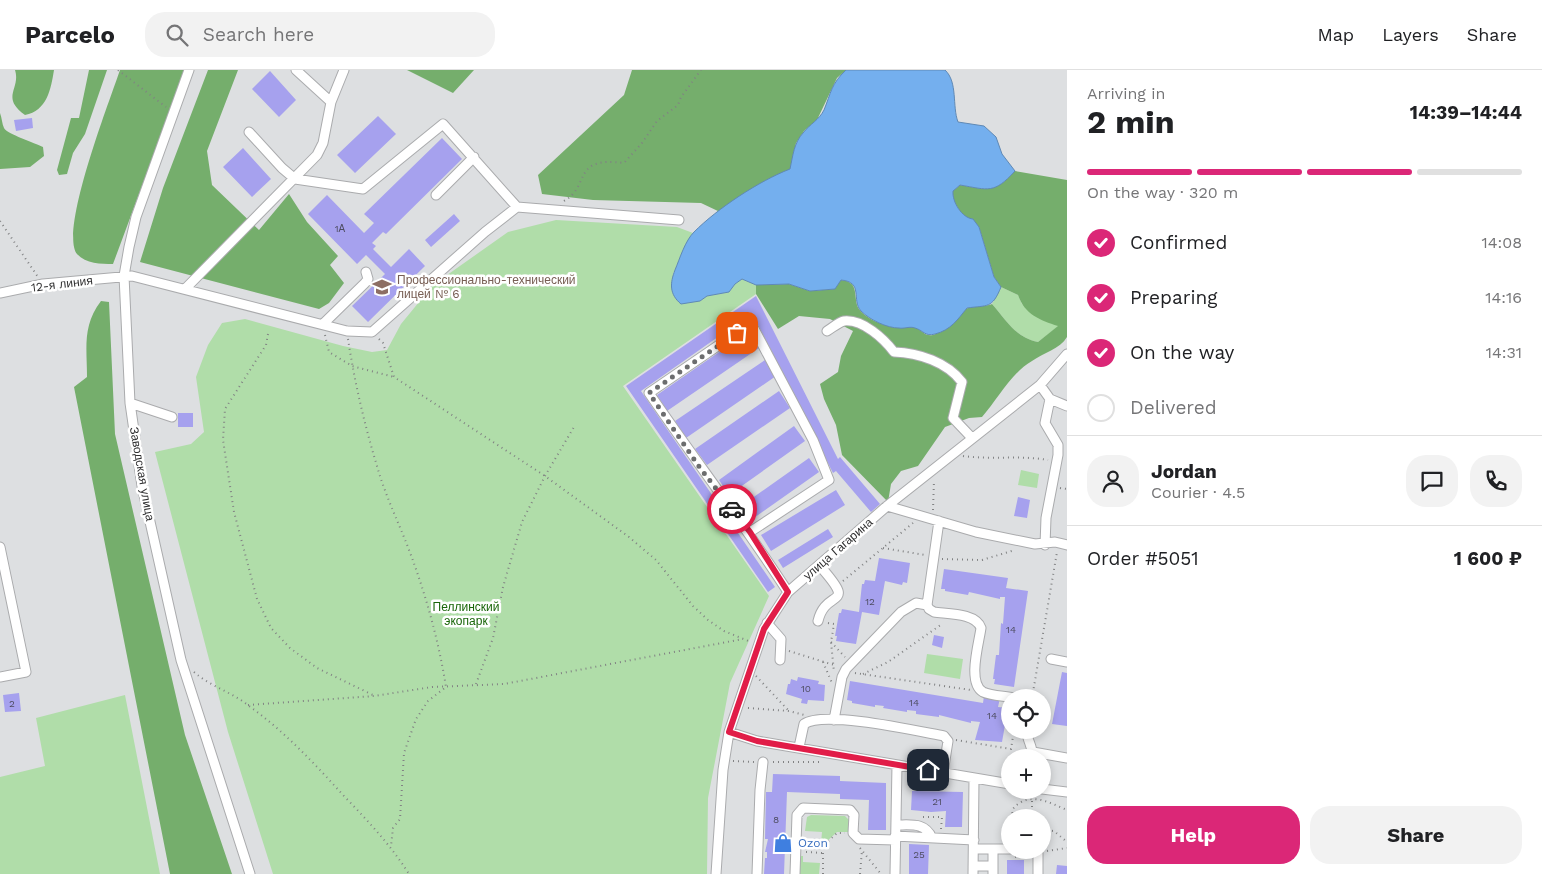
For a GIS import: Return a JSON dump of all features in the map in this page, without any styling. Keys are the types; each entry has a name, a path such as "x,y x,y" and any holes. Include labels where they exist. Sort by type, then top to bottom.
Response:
{"street":[{"name":"Заводская улица","path":"189,70 136,217 124,276 130,403 142,486 181,660 250,874"},
{"path":"296,70 330,102"},
{"path":"185,289 296,179 320,149 330,102 344,70"},
{"path":"249,132 282,168 296,179 363,189 443,124 517,207"},
{"path":"436,196 474,157"},
{"path":"372,332 485,232 517,207 679,220"},
{"path":"323,324 365,283 368,279 366,272"},
{"name":"12-я линия","path":"0,294 43,284 124,276 144,278 347,331 372,332"},
{"path":"827,331 843,321 854,322 875,333 894,352 912,353 954,371 962,382 953,418 972,438"},
{"path":"750,532 830,480 813,440 751,323 649,393 700,468 750,532 788,592"},
{"name":"улица Гагарина","path":"716,874 724,822 723,770 729,732 736,707 767,623 788,592 818,565 887,506 1040,385 1067,354"},
{"path":"1040,385 1050,399 1067,406"},
{"path":"1045,545 1046,518 1057,462 1058,445 1045,423 1050,399"},
{"path":"130,403 172,417"},
{"path":"887,506 976,532 1045,545 1063,544"},
{"path":"937,521 927,604 929,609 934,612 973,618 979,623 981,628 974,675 977,685 983,692 1001,695"},
{"path":"0,547 26,672 0,678"},
{"path":"818,565 838,586 838,596 822,612 818,621"},
{"path":"834,720 842,677 847,668 908,606 916,603 927,604"},
{"path":"767,623 781,639 780,660"},
{"path":"1051,659 1067,662"},
{"path":"798,747 804,724 810,720 852,721 944,736 947,738 943,773"},
{"path":"729,732 757,741 1001,783"},
{"path":"1051,757 1067,758"},
{"path":"757,874 763,762"},
{"path":"895,874 897,765"},
{"path":"974,779 973,870 993,870 993,849"},
{"path":"1051,790 1067,792"},
{"path":"794,874 797,815 803,808 850,810 854,815 856,836 932,838 1001,849"},
{"path":"896,825 921,825 928,829 932,838"},
{"path":"1037,859 1038,874"}],"path":[{"path":"118,70 157,102 175,111"},
{"path":"562,202 571,198 582,175 592,164 610,161 624,163 642,144 657,121 678,105 681,97 701,70"},
{"path":"0,221 43,284"},
{"path":"323,324 329,352 352,366 394,377 545,476 629,537 656,560 693,606 708,620 724,631 758,644"},
{"path":"347,331 354,381 380,476 412,557 440,651 446,687"},
{"path":"372,332 383,343 394,377"},
{"path":"268,334 266,345 225,409 223,440 234,512 257,599 271,628 290,648 317,668 374,696"},
{"path":"476,685 493,638 503,586 522,522 545,476 574,427"},
{"path":"951,455 981,458 1036,458 1057,462"},
{"path":"935,468 932,498 937,521"},
{"path":"838,586 921,516"},
{"path":"1034,689 1063,544"},
{"path":"883,548 934,558 982,560 1017,549"},
{"path":"818,621 834,624 831,642 834,665 834,690 823,662"},
{"path":"863,674 888,662 942,624"},
{"path":"248,705 374,696 446,687 504,684 744,639"},
{"path":"831,642 847,668"},
{"path":"782,648 863,674 983,692"},
{"path":"195,680 192,670 207,683 248,705 276,727 312,762 391,846 409,874"},
{"path":"755,674 789,711"},
{"path":"391,846 393,828 400,819 404,754 416,719 428,701 446,687"},
{"path":"736,707 789,711 802,714 810,720"},
{"path":"947,738 1011,749 1013,739"},
{"path":"733,761 821,762"},
{"path":"1013,809 1023,800 1032,799 1032,809"},
{"path":"1041,799 1067,810"},
{"path":"1051,831 1054,831 1067,842"},
{"path":"823,874 823,846 837,833 856,836 857,844 881,874"},
{"path":"1051,850 1067,848"},
{"path":"860,874 862,850"},
{"path":"795,852 823,853"}],"green space":[{"path":"15,70 54,70 47,98 32,113 25,115 18,109 12,98 16,83"},
{"path":"89,70 107,70 85,134 73,153 67,174 59,175 57,170 71,118 79,118"},
{"path":"120,70 185,70 113,264 89,262 77,254 73,241 75,220 80,194 97,135"},
{"path":"208,70 238,70 207,151 212,185 259,230 289,194 307,222 338,256 330,265 344,283 329,303 319,309 140,262 163,188"},
{"path":"407,70 474,70 453,93"},
{"path":"632,70 846,70 837,78 817,120 804,131 796,143 791,169 760,184 720,212 701,203 593,200 542,194 538,175 624,95"},
{"path":"0,113 6,130 43,147 44,156 30,167 0,169"},
{"path":"1015,171 1067,180 1067,337 1056,348 1024,366 982,417 969,418 945,427 918,466 901,471 891,484 888,502 842,455 836,425 824,399 820,384 838,372 841,356 853,331 830,319 799,316 778,329 756,294 756,285 789,284 810,291 834,289 841,280 846,281 853,285 857,305 869,318 895,328 914,327 930,335 942,331 966,309 992,304 1017,332 1030,340 1038,342 1058,326 1034,316 1021,302 1018,295 1001,287 994,277 979,227 961,213 952,198 953,191 960,185 984,189 990,188 1002,183"},
{"name":"Пеллинский экопарк","path":"556,220 677,227 693,233 673,274 700,301 707,296 729,292 742,279 756,285 756,294 623,386 769,596 730,683 708,798 707,874 273,874 228,732 155,452 191,444 204,432 196,377 208,345 222,323 245,319 343,346 372,352 387,350 401,324 433,285 508,232"},
{"path":"1001,287 1018,295 1022,304 1059,326 1038,342 1030,340 1017,332 992,304"},
{"path":"101,301 109,302 115,434 185,735 232,874 170,874 74,387 87,377 86,347 88,328 95,310"},
{"path":"1021,470 1039,474 1037,488 1018,485"},
{"path":"927,654 963,659 960,679 924,673"},
{"path":"125,695 160,874 0,874 0,777 45,766 36,718"},
{"path":"811,815 845,816 850,821 849,832 837,832 825,843 821,843 822,832 805,831 807,817"},
{"path":"798,856 803,856 803,862 820,863 819,874 799,874"}],"water":[{"path":"846,70 945,70 952,81 958,122 984,126 996,137 1002,154 1015,171 1002,184 991,189 960,185 953,191 958,209 965,216 973,219 979,227 994,277 1001,287 995,299 989,305 967,308 950,327 932,335 913,327 894,328 874,320 858,307 855,288 852,284 841,280 835,289 810,291 789,284 756,285 742,279 729,292 707,296 700,301 681,304 674,296 672,279 688,240 704,223 739,196 790,169 794,150 800,137 822,113 834,84"}],"building":[{"path":"270,71 296,100 279,117 252,89"},
{"path":"378,116 396,134 355,173 337,155"},
{"path":"32,118 33,128 16,131 14,120"},
{"path":"442,138 462,159 386,234 383,232 372,243 376,246 373,249 391,267 409,249 425,266 368,322 352,306 385,274 366,255 357,264 308,214 327,195 364,233 374,223 364,214"},
{"path":"243,148 271,179 252,197 223,167"},
{"path":"454,214 460,221 431,247 425,240"},
{"path":"756,296 838,459 840,457 880,504 871,512 836,471 833,473 752,313 641,391 775,587 768,592 626,386"},
{"path":"748,332 759,348 667,411 657,395"},
{"path":"765,360 776,376 686,438 675,421"},
{"path":"779,391 790,408 707,465 695,449"},
{"path":"178,413 193,413 193,427 178,427"},
{"path":"794,426 805,441 729,495 719,480"},
{"path":"809,458 819,472 751,520 741,506"},
{"path":"836,490 845,505 771,551 761,535"},
{"path":"1018,497 1030,500 1027,518 1014,516"},
{"path":"828,529 833,537 783,568 778,560"},
{"path":"879,558 910,563 907,583 903,582 902,585 885,581 879,615 862,612 856,644 836,641 837,636 835,636 839,613 841,613 842,609 859,612 862,584 864,584 865,580 875,581"},
{"path":"944,569 1008,578 1006,588 1028,591 1014,687 994,684 995,679 993,679 996,655 999,655 1005,597 1000,597 1000,599 969,592 968,595 945,591 945,589 941,589"},
{"path":"934,635 944,637 942,648 932,645"},
{"path":"1062,672 1067,673 1067,726 1052,724"},
{"path":"798,677 819,681 818,684 825,685 824,701 808,700 807,704 801,703 802,699 786,694 791,679 797,681"},
{"path":"850,681 983,703 984,696 1000,698 998,707 1001,707 1002,742 975,740 980,722 971,721 971,723 939,715 939,717 916,714 916,711 907,710 907,712 875,705 875,707 852,703 852,701 847,700"},
{"path":"19,693 21,711 5,712 3,695"},
{"path":"773,774 840,776 840,781 886,783 886,830 868,830 869,800 840,799 840,794 787,792 784,874 764,874 765,858 767,858 767,852 765,852 768,839 765,839 766,792 772,792"},
{"path":"912,791 963,792 962,827 945,827 946,811 911,810"},
{"path":"909,844 929,845 928,874 909,874"},
{"path":"1007,860 1024,860 1024,874 1007,874"},
{"path":"1057,865 1067,866 1067,874 1056,874"}],"way so far":[{"path":"732,509 700,468 649,393 737,333"}],"place":[{"name":"Профессионально-технический лицей № 6","path":"382,287"},
{"name":"Ozon","path":"783,843"}],"route":[{"path":"732,509 750,532 788,592 770,616 764,629 729,732 757,741 928,770"}]}
